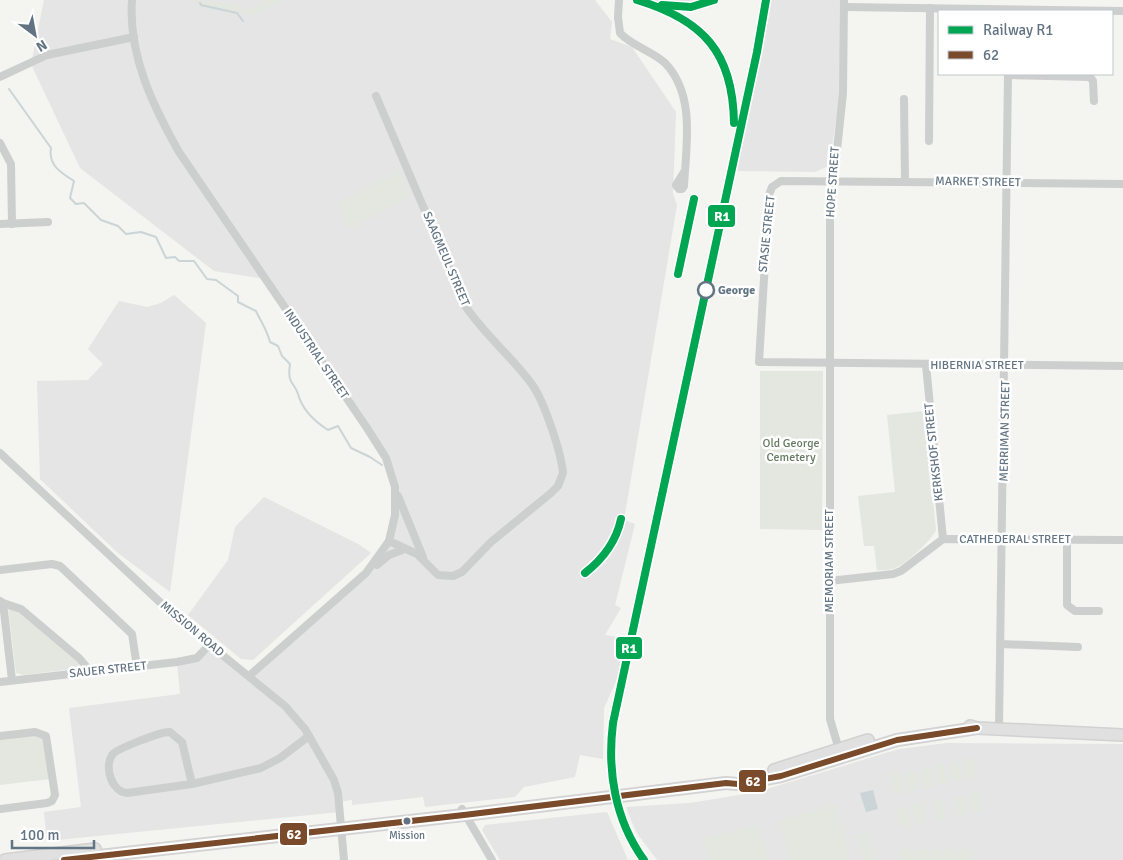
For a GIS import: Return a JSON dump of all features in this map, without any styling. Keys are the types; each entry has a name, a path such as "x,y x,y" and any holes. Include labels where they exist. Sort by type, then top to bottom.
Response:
{"highway":[{"path":"5,860 79,856 726,783 733,779 897,740 977,728 1123,735"},
{"path":"1053,731 1123,728"},
{"path":"64,860 79,856"}],"street":[{"name":"INDUSTRIAL STREET","path":"132,0 134,38 146,88 175,145 367,428 386,458 395,487 395,515 389,541 366,573 250,676"},
{"path":"619,0 618,17 620,33 664,63 676,80 684,101 687,115 684,172"},
{"path":"844,3 1009,10 1009,0"},
{"name":"HOPE STREET","path":"832,364 830,216 843,94 844,3"},
{"path":"929,140 930,8"},
{"path":"0,76 47,55 134,38"},
{"name":"MERRIMAN STREET","path":"999,728 1006,365 1005,182 1008,75"},
{"path":"1035,75 1090,77 1093,81 1094,101"},
{"name":"SAAGMEUL STREET","path":"376,96 466,307 480,327 535,388 546,415 563,473 558,486 551,493 491,542 456,575 446,577 438,575 417,554 389,541"},
{"path":"904,99 905,181"},
{"path":"0,143 6,149 11,164 12,224"},
{"name":"STASIE STREET","path":"832,364 758,362 769,195 772,187 781,181 834,181"},
{"name":"MARKET STREET","path":"834,181 1123,184"},
{"path":"0,224 48,222"},
{"name":"HIBERNIA STREET","path":"832,364 1123,366"},
{"name":"MEMORIAM STREET","path":"832,364 829,581 830,719 840,753"},
{"name":"KERKSHOF STREET","path":"926,365 944,539"},
{"name":"MISSION ROAD","path":"0,453 178,619 288,709 310,736 335,783 344,860"},
{"path":"395,487 424,560"},
{"name":"CATHEDERAL STREET","path":"829,581 893,574 901,571 944,539 1123,540"},
{"path":"1067,540 1067,605 1075,611 1099,611"},
{"path":"366,573 389,555 405,549"},
{"path":"0,570 52,564 60,566 132,634 137,667"},
{"path":"12,680 1,602 21,609 79,658 91,672"},
{"name":"SAUER STREET","path":"0,682 137,667 197,658 210,644"},
{"path":"1001,644 1078,647"},
{"path":"0,736 35,732 46,736 55,795 52,801 47,804 0,809"},
{"path":"192,784 182,742 170,732 156,733 134,745 120,749 110,759 112,783 122,793 192,784 261,768 280,758 310,736"},
{"path":"463,812 492,860"}],"shaded area":[{"path":"44,0 595,0 612,22 610,39 632,47 676,112 673,194 677,205 624,520 635,524 615,605 621,608 605,635 623,638 619,675 604,708 603,759 580,755 575,777 524,787 515,797 425,807 423,797 352,805 352,800 339,802 340,812 47,841 44,812 81,807 69,708 180,694 177,662 197,658 210,644 250,676 381,554 395,515 391,471 265,279 214,271 80,168 31,64"},
{"path":"635,0 709,0 679,6"},
{"path":"764,0 841,0 839,100 829,166 815,172 737,171"},
{"path":"174,295 206,323 170,592 118,553 40,479 37,381 88,380 103,364 88,349 119,301 147,307 161,303"},
{"path":"264,497 360,545 371,553 253,660 241,659 188,615 228,560 235,527"},
{"path":"947,743 1123,744 1123,860 657,860 636,832 626,807 690,803 757,792 899,749"},
{"path":"873,790 878,809 866,812 860,793"},
{"path":"607,812 628,860 500,860 482,830 485,825"}],"green space":[{"path":"188,0 205,0 252,10 267,0 283,0 254,15"},
{"path":"400,171 410,196 350,228 339,203"},
{"name":"Old George Cemetery","path":"760,371 823,371 822,530 760,529"},
{"path":"924,411 936,530 923,546 904,563 893,569 877,570 874,546 864,546 858,496 895,492 887,415"},
{"path":"8,608 14,608 79,660 80,668 24,675 16,673"},
{"path":"38,734 43,736 50,779 0,785 0,738"},
{"path":"972,758 976,777 967,779 963,760"},
{"path":"957,761 961,780 952,781 948,763"},
{"path":"943,764 947,783 938,785 934,766"},
{"path":"929,767 933,786 924,788 920,769"},
{"path":"914,770 918,789 909,791 905,772"},
{"path":"900,773 903,792 895,794 891,775"},
{"path":"978,792 982,811 974,813 969,794"},
{"path":"964,795 968,814 959,816 955,797"},
{"path":"942,800 946,819 938,821 933,801"},
{"path":"921,803 925,822 916,824 911,805"},
{"path":"835,805 849,860 791,860 780,820"},
{"path":"906,807 910,825 902,827 897,809"},
{"path":"758,825 767,860 709,860 703,839"},
{"path":"868,833 875,860 864,860 858,835"},
{"path":"900,849 913,849 913,860 900,860"},
{"path":"915,850 928,850 928,860 915,860"},
{"path":"929,850 942,850 942,860 929,860"},
{"path":"945,850 957,850 957,860 944,860"},
{"path":"960,850 973,850 972,860 960,860"}],"waterway":[{"path":"200,3 201,5 237,13 243,21"},
{"path":"9,89 51,148 51,159 56,168 74,181 70,198 76,204 84,203 101,220 118,226 126,234 141,232 156,237 166,258 175,257 179,261 194,261 207,279 216,280 238,296 238,302 256,311 270,342 278,346 282,356 290,364 290,379 302,405 309,414 328,430 338,426 351,448 382,465"}],"rail line":[{"name":"R1","path":"637,0 660,8 680,18 710,42 720,58 728,77 734,123"},
{"name":"R1","path":"662,5 691,7 714,0"},
{"name":"R1","path":"644,860 626,828 615,794 611,759 613,723 757,52 766,0"},
{"name":"R1","path":"678,274 694,199"},
{"name":"R1","path":"585,573 598,562 608,549 616,535 621,519"}],"transit line":[{"name":"62","path":"64,860 464,815 726,783 738,784 781,776 897,740 977,728"}],"place":[{"name":"George","path":"706,290"},
{"name":"Mission","path":"407,821"}]}
